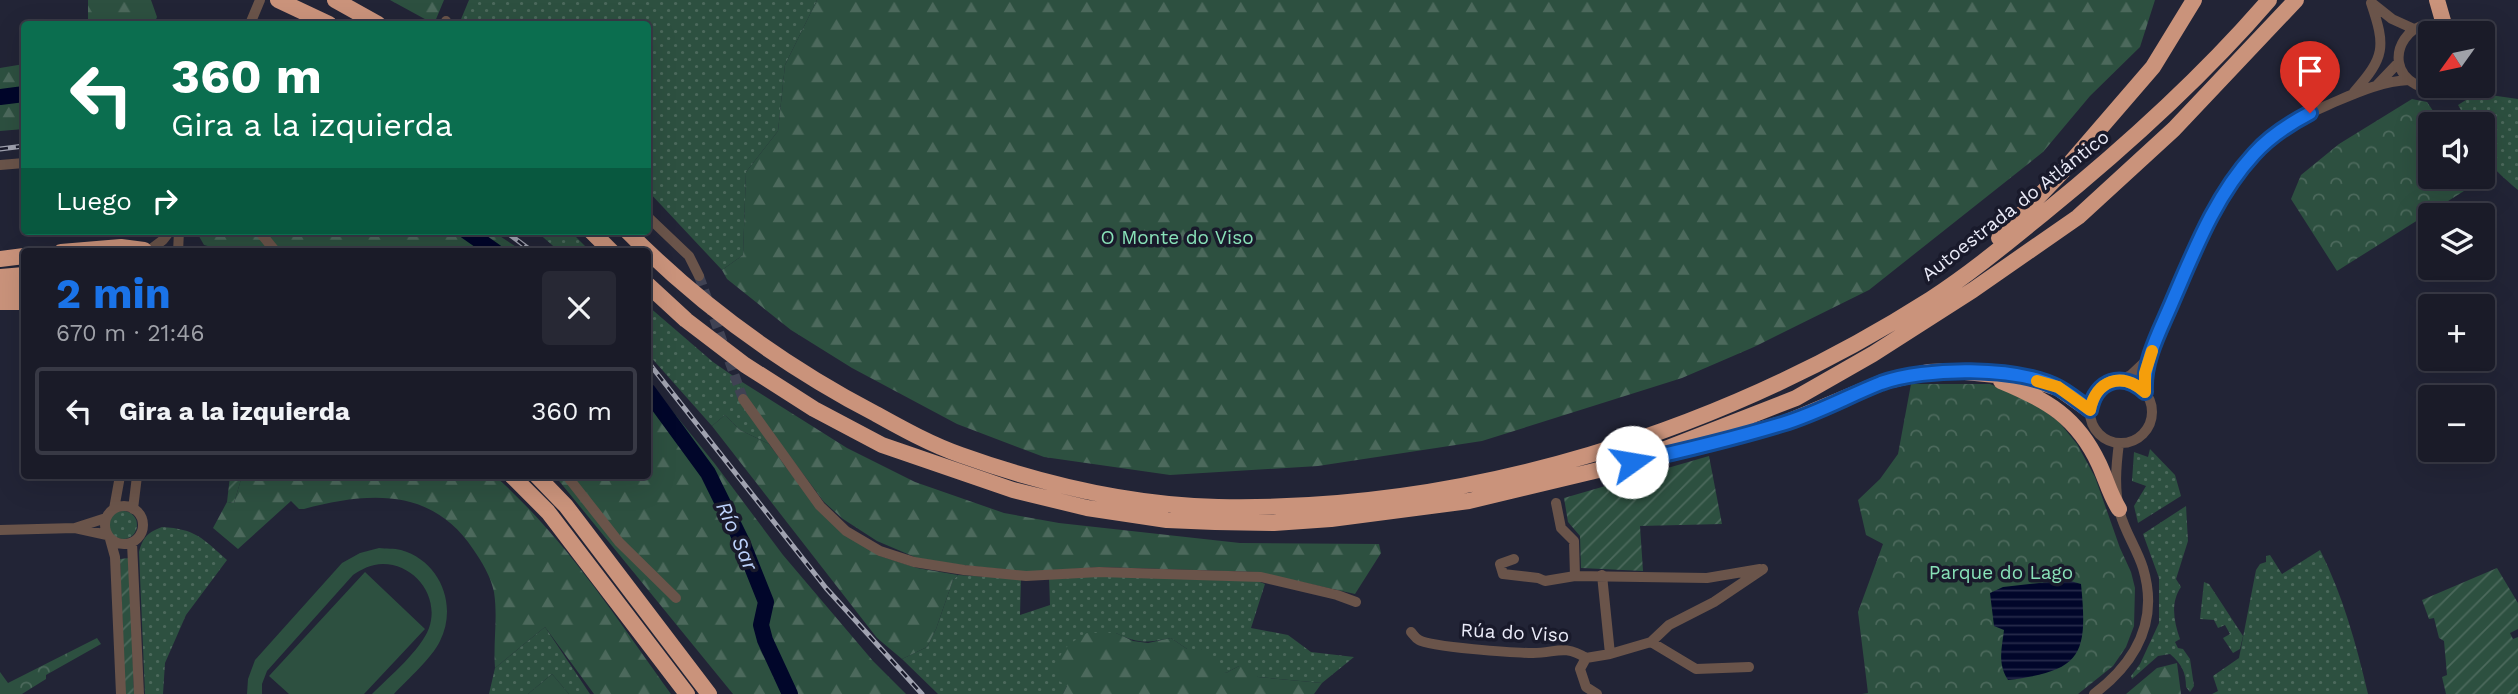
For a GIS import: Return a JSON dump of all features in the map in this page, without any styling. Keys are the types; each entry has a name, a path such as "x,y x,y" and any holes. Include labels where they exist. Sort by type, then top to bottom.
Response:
{"highway":[{"path":"278,0 323,21"},
{"path":"335,0 373,21"},
{"path":"1961,278 2065,169 2153,67 2194,0"},
{"name":"Autoestrada do Atlántico","path":"651,254 699,299 825,388 956,454 1017,473 1092,491 1216,507 1328,504 1393,496 1466,484 1553,465 1656,433 1799,374 1870,336 1961,278 2100,167 2166,108 2269,0"},
{"name":"Autoestrada do Atlántico","path":"651,288 686,320 745,365 814,409 882,445 1013,490 1087,508 1167,520 1274,523 1331,519 1469,501 1632,462 1796,398 1884,347 2078,217 2174,130 2296,0"},
{"path":"2437,0 2445,21"},
{"path":"595,235 608,248"},
{"name":"Autoestrada do Atlántico","path":"631,235 645,248"},
{"path":"109,248 129,248"},
{"path":"0,259 21,256"},
{"path":"0,277 21,275"},
{"path":"0,289 21,288"},
{"path":"0,302 21,302"},
{"path":"1632,462 1785,423 1884,382 1928,372 1983,373 2026,378 2058,387 2090,410"},
{"path":"1983,373 2038,396 2071,422 2100,465 2110,495 2119,509"},
{"path":"515,479 548,512 687,694"},
{"path":"540,479 566,506 709,694"}],"street":[{"path":"251,21 260,0"},
{"path":"2369,1 2392,19 2414,29"},
{"path":"2352,94 2374,70 2380,56 2380,31 2369,1"},
{"path":"2392,19 2403,40"},
{"path":"2418,27 2403,40 2399,62 2409,79 2418,84"},
{"path":"2375,86 2399,62"},
{"path":"2148,359 2131,374 2102,386 2096,393 2090,410 2095,429 2109,441 2130,442 2147,429 2152,410 2145,392 2144,380 2148,359 2207,223 2239,171 2268,140 2310,113 2375,86 2409,79"},
{"path":"0,165 21,163"},
{"path":"651,220 689,256 699,276"},
{"path":"148,248 167,235"},
{"path":"2120,380 2145,392"},
{"path":"743,399 820,506 846,531 880,551 914,562 1027,576 1099,572 1248,576 1282,581 1356,602"},
{"path":"2094,694 2129,662 2140,642 2147,619 2147,582 2119,509 2116,469 2119,443"},
{"path":"119,479 110,513 109,537 115,557 121,694"},
{"path":"133,509 137,479"},
{"path":"569,479 619,542 676,598"},
{"path":"1556,503 1561,528 1574,541 1575,576"},
{"path":"0,530 75,528 109,537 120,544 132,542 143,527 141,517 133,509 123,506 75,528"},
{"path":"132,542 139,694"},
{"path":"1514,559 1500,564 1503,574 1538,578 1545,582 1575,576 1602,575 1610,654"},
{"name":"Rúa do Viso","path":"1411,632 1419,640 1432,644 1513,653 1540,653 1563,648 1586,659 1651,642 1669,625 1714,601 1763,569 1707,578 1602,575"},
{"path":"1651,642 1696,668 1749,667"},
{"path":"1586,659 1580,668 1586,687 1597,694"}],"green space":[{"path":"88,0 151,0 157,17 155,21 88,21"},
{"path":"390,0 444,0 435,21 428,21"},
{"path":"469,0 817,0 785,65 778,131 746,172 743,255 722,270 651,194 651,21 460,21"},
{"name":"O Monte do Viso","path":"817,0 2155,0 2140,47 2090,96 2043,152 1869,290 1754,347 1682,378 1482,441 1318,466 1170,475 1044,457 957,424 852,368 791,330 727,279 722,270 743,255 746,172 778,131 785,65"},
{"path":"21,64 21,129 0,131 0,68"},
{"path":"2496,96 2518,99 2518,190 2495,169 2495,112 2462,112 2458,105 2469,98 2496,98"},
{"path":"2412,99 2427,102 2434,112 2418,112 2418,189 2465,189 2445,203 2418,203 2418,220 2337,271 2291,199 2301,175 2339,144"},
{"path":"198,235 498,235 518,248 215,248 204,245"},
{"path":"541,235 574,235 587,248 555,248"},
{"path":"651,309 713,362 739,380 741,391 765,424 769,444 740,430 725,415 712,426 651,357"},
{"path":"739,380 847,448 915,482 1004,513 1059,523 1240,543 1379,544 1381,553 1355,594 1257,572 1101,567 1029,572 917,558 877,541 843,519 824,502 741,391"},
{"name":"Parque do Lago","path":"1911,384 1990,384 2031,401 2059,422 2077,444 2095,477 2131,572 2135,588 2134,626 2126,647 2113,666 2078,694 1862,694 1868,693 1858,612 1883,544 1866,535 1858,500 1880,479 1898,454"},
{"path":"651,385 783,555 873,661 906,694 733,694 557,479 651,479"},
{"path":"725,415 740,430 769,444 818,510 880,556 917,568 958,575 953,580 927,647 902,659 877,638 712,426"},
{"path":"2150,449 2175,475 2181,496 2138,523 2134,506 2146,486 2132,481 2134,452 2148,457"},
{"path":"1709,456 1722,524 1640,526 1643,571 1581,568 1580,536 1568,522 1564,498"},
{"path":"230,479 241,479 234,503 227,502"},
{"path":"241,479 498,479 567,552 671,694 594,694 545,627 495,668 495,602 493,586 483,564 457,529 438,514 418,505 397,499 375,498 352,499 299,509 291,501 238,549 213,528 227,502 234,503"},
{"path":"2186,506 2188,541 2176,579 2181,587 2175,599 2174,613 2180,639 2175,642 2190,659 2194,686 2190,692 2178,661 2170,654 2158,656 2132,679 2131,676 2140,664 2159,623 2159,578 2143,534"},
{"path":"123,511 133,515 137,525 133,535 123,539 113,535 109,525 113,515"},
{"path":"162,527 183,530 198,536 227,560 186,615 165,663 163,694 145,694 139,552 147,536"},
{"path":"379,548 398,549 415,556 435,574 442,586 446,599 445,627 440,641 426,661 394,694 372,694 419,645 429,628 431,616 428,594 415,576 395,565 375,565 353,575 267,671 262,684 262,694 247,694 248,679 255,660 342,563 360,553"},
{"path":"2320,550 2348,620 2368,694 2212,694 2218,691 2213,676 2239,658 2256,570 2260,564 2266,562 2266,556 2270,555 2282,574"},
{"path":"129,558 134,694 125,694 120,559"},
{"path":"2497,568 2518,603 2518,629 2510,633 2513,639 2518,637 2518,694 2446,694 2442,677 2447,675 2444,641 2439,638 2434,618 2429,619 2422,600"},
{"path":"365,572 425,629 364,694 289,694 269,676"},
{"path":"958,575 1021,579 1020,615 1050,605 1049,577 1096,575 1255,580 1265,584 1251,628 1288,635 1311,652 1354,657 1322,683 1258,677 1239,666 1226,673 1210,667 1201,649 1187,649 1171,638 1143,642 1116,633 1067,686 1063,694 938,694 902,659 927,647 953,580"},
{"path":"2204,582 2209,584 2243,636 2240,649 2233,653 2223,638 2230,634 2225,625 2218,628 2214,620 2200,619"},
{"path":"545,627 590,694 569,694 552,674 528,694 489,694 495,668"},
{"path":"1087,633 1116,633 1133,641 1148,643 1171,638 1187,649 1201,649 1211,655 1211,667 1218,667 1226,673 1239,666 1250,667 1258,677 1322,683 1314,694 1063,694 1067,686 1056,679 1060,656 1068,646"},
{"path":"97,638 101,644 46,675 46,679 22,694 0,694 0,672 8,683"},
{"path":"2177,663 2181,694 2126,694 2157,668"},
{"path":"552,674 569,694 528,694"}],"water":[{"path":"2067,580 2081,584 2083,628 2075,655 2052,671 2008,680 2001,661 2004,630 1994,626 1990,593 2003,587"}],"waterway":[{"name":"Río Sar","path":"0,97 21,94"},
{"name":"Río Sar","path":"472,235 490,248"},
{"name":"Río Sar","path":"651,395 708,473 742,542 766,602 761,625 765,640 790,694"}],"tunnel":[{"path":"699,276 743,399"}],"railway":[{"path":"0,149 21,146"},
{"path":"510,235 528,248"},
{"path":"651,366 826,588 922,694"}],"slow traffic":[{"path":"2037,381 2058,387 2090,410 2096,393 2111,382 2129,382 2145,392 2145,373 2152,351"}],"route":[{"path":"1632,462 1785,423 1884,382 1928,372 1955,371 2026,378 2058,387 2090,410 2096,393 2111,382 2129,382 2145,392 2148,359 2218,203 2253,154 2283,128 2310,113"}]}
